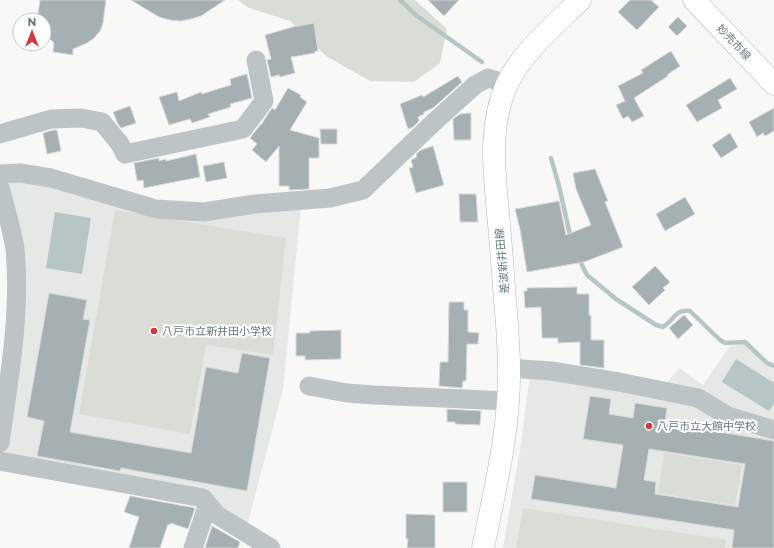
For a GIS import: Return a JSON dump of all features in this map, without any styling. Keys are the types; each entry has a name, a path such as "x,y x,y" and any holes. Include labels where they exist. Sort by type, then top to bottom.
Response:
{"main road":[{"name":"差波新井田線","path":"483,548 499,469 509,401 509,368 494,174 494,141 498,113 508,84 518,66 530,50 580,0"},
{"name":"妙売市線","path":"694,0 774,84"}],"street":[{"path":"0,134 51,119 81,118 102,122 120,144 125,154 243,129 264,101 256,60"},
{"path":"0,174 20,173 51,178 156,210 204,212 255,204 330,198 363,190 433,123 476,85 488,78 508,84"},
{"path":"0,187 14,247 18,286 15,327 0,443"},
{"path":"509,368 551,371 698,398 728,416 774,430"},
{"path":"308,386 347,393 509,401"},
{"path":"0,460 203,498 217,515 271,548"},
{"path":"193,548 208,504"}],"shaded area":[{"path":"238,0 415,0 447,29 440,63 414,82 370,81 326,56 290,21 249,8"},
{"name":"八戸市立新井田小学校","path":"11,177 193,220 219,220 249,211 301,206 283,389 247,526 220,511 11,459 3,448 16,363 5,182"},
{"path":"115,210 286,238 273,355 206,345 190,434 79,414"},
{"path":"55,212 91,218 82,274 46,268"},
{"name":"八戸市立大館中学校","path":"744,344 774,369 774,548 503,548 520,450 531,367 665,385 679,368 703,385 730,346"},
{"path":"736,359 774,383 774,404 769,411 722,382"},
{"path":"664,453 742,465 735,505 658,493"},
{"path":"523,508 726,540 725,548 516,548"}],"building":[{"path":"40,0 106,0 103,23 100,31 87,43 73,49 73,55 53,52 54,43 52,41 52,12 38,12"},
{"path":"131,0 225,0 201,16 180,21 159,17"},
{"path":"428,0 459,0 444,16"},
{"path":"630,0 651,0 659,7 637,30 618,12"},
{"path":"678,17 687,26 677,36 668,27"},
{"path":"314,23 318,51 315,51 315,53 291,57 295,73 280,77 279,75 271,77 267,60 271,59 265,35"},
{"path":"671,51 680,66 667,75 668,76 634,98 644,116 632,122 628,116 623,119 616,105 625,101 618,86 643,73 641,70"},
{"path":"247,74 252,98 230,104 231,107 208,114 210,117 192,123 190,119 169,125 159,97 177,92 179,101 201,92 202,94 231,85 230,79"},
{"path":"458,76 462,82 433,108 424,112 424,114 418,117 419,121 413,127 408,129 400,104 422,95 423,97"},
{"path":"730,78 737,89 718,100 722,108 697,122 686,105"},
{"path":"288,88 301,95 300,97 307,102 290,130 319,138 319,158 309,158 309,189 289,190 289,186 279,186 279,146 266,162 252,150 257,144 250,138 272,108 275,110"},
{"path":"130,106 136,123 121,128 113,112"},
{"path":"774,108 774,131 765,136 763,133 757,137 749,122"},
{"path":"471,113 471,140 454,140 453,119 460,114"},
{"path":"320,129 337,129 337,144 321,144"},
{"path":"57,130 61,151 47,154 43,133"},
{"path":"730,133 738,147 721,158 712,145"},
{"path":"433,146 444,185 416,193 409,168 413,167 411,160 417,157 416,154 421,150"},
{"path":"196,154 200,177 144,188 143,180 137,181 134,163 159,158 159,161 165,159 166,161"},
{"path":"224,162 227,178 206,182 203,166"},
{"path":"595,169 608,201 605,202 623,247 584,262 527,272 515,209 559,201 566,235 591,225 576,189 573,173"},
{"path":"459,194 476,194 478,222 460,222"},
{"path":"685,197 695,214 665,231 656,214"},
{"path":"655,266 670,282 663,288 665,290 649,305 632,287"},
{"path":"577,287 577,294 589,294 591,340 604,340 604,368 580,365 580,342 558,343 558,338 542,338 541,307 525,308 524,291 527,291 527,288"},
{"path":"49,293 87,300 83,319 90,320 70,432 191,453 206,367 238,373 242,353 270,358 247,491 121,468 120,471 37,456 44,421 27,417"},
{"path":"449,302 464,302 464,310 468,310 468,332 479,333 478,344 467,344 466,381 463,381 462,388 439,386 440,362 448,362"},
{"path":"684,315 693,325 678,339 669,328"},
{"path":"341,330 341,359 305,360 305,356 296,356 296,333"},
{"path":"590,396 611,399 609,414 633,418 635,403 667,408 665,423 774,441 774,548 732,548 734,530 531,499 535,475 616,488 623,445 583,439","holes":["649,449 745,464 738,507 655,494 656,482 644,480"]},
{"path":"447,409 481,411 480,425 455,424 455,422 447,422"},
{"path":"443,482 467,482 467,512 443,512"},
{"path":"130,496 195,508 188,529 171,523 170,525 168,524 160,548 129,548 139,517 124,512"},
{"path":"406,514 435,515 435,548 407,548 408,539 406,539"},
{"path":"212,526 240,542 238,548 205,548"}],"waterway":[{"path":"400,0 417,16 482,62"},
{"path":"551,158 571,239"},
{"path":"578,257 587,275 616,299 656,325 663,327 678,313 690,311 720,340 725,343 745,342 767,363 774,366"}],"place":[{"name":"八戸市立新井田小学校","path":"154,331"},
{"name":"八戸市立大館中学校","path":"649,426"}]}
